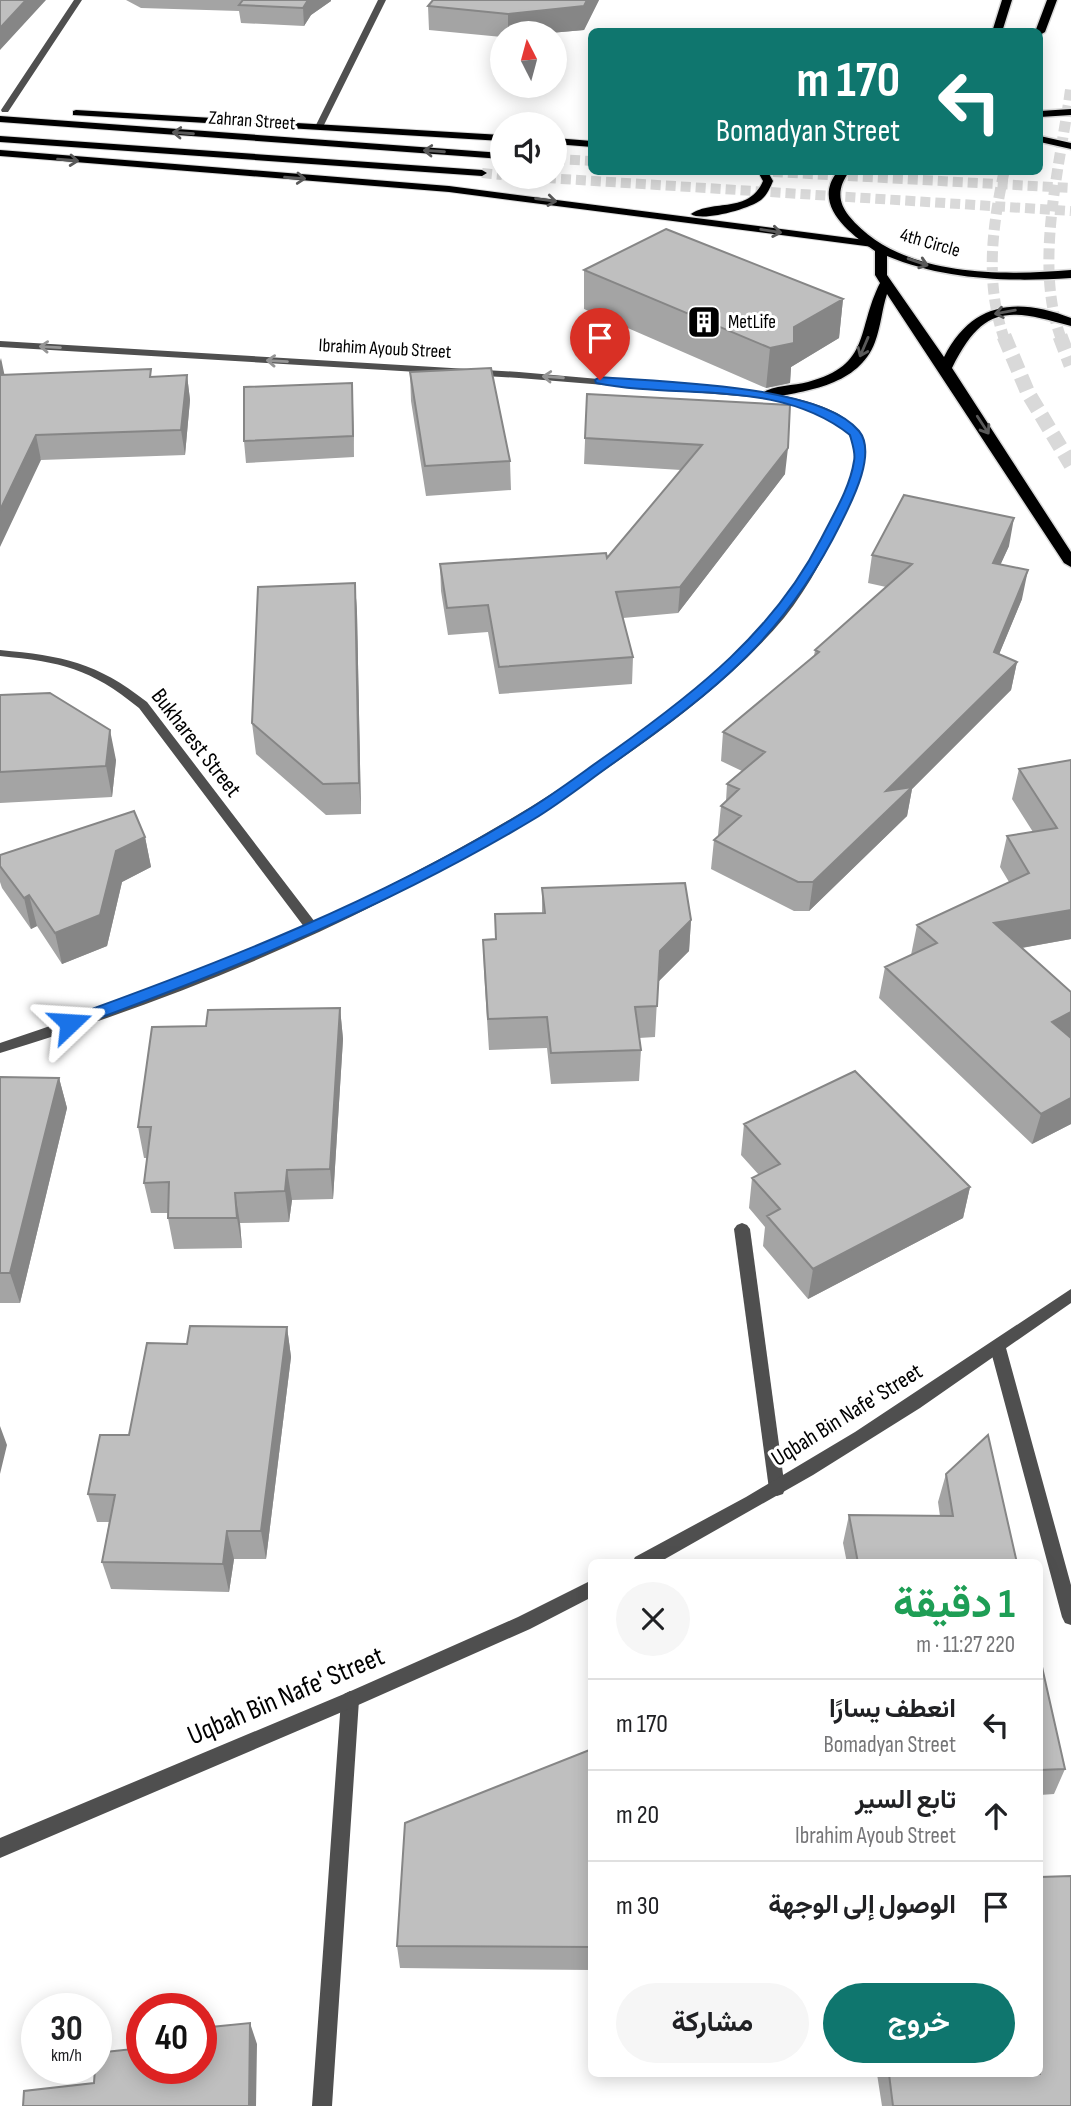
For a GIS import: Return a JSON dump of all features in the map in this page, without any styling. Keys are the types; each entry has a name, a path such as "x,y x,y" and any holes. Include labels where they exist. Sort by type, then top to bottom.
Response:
{"highway":[{"path":"998,28 1007,0"},
{"path":"1042,28 1052,0"},
{"path":"1043,114 1071,112"},
{"path":"1043,140 1071,146"},
{"name":"4th Circle","path":"841,175 836,179 833,201 845,223 877,246 925,265 978,275 1034,278 1071,274"},
{"path":"877,246 881,275 945,368 1071,563"},
{"path":"768,394 818,384 851,367 867,345 878,297 886,283"},
{"path":"945,368 955,344 972,323 983,317 998,312 1033,310 1071,322"}],"main road":[{"path":"2,113 490,137"},
{"name":"Zahran Street","path":"2,113 490,155"},
{"name":"Zahran Street","path":"0,139 482,173"},
{"path":"567,142 588,144"},
{"path":"0,153 449,189 678,217 877,246"},
{"path":"678,217 722,210 753,199 767,187 768,181 765,175"}],"street":[{"path":"2,113 78,0"},
{"path":"319,127 382,0"},
{"name":"Ibrahim Ayoub Street","path":"0,344 519,374 768,394 821,411 844,422 856,434 861,448 861,459 845,503 811,571 782,612 742,656 683,708 598,770 533,814 442,865 313,929 199,976 0,1048"},
{"name":"Bukharest Street","path":"0,653 85,665 114,680 142,705 313,929"},
{"path":"742,1229 777,1489"},
{"name":"Uqbah Bin Nafe' Street","path":"647,1559 777,1489 998,1348 1071,1295"},
{"path":"998,1348 1071,1617"},
{"name":"Uqbah Bin Nafe' Street","path":"0,1848 350,1700 524,1623 588,1590"},
{"path":"322,2106 350,1700"}],"building":[{"path":"0,0 26,0 0,28"},
{"path":"243,0 308,0 303,8 239,5"},
{"path":"433,0 587,0 584,6 508,14 428,6"},
{"path":"666,229 843,299 794,327 794,343 770,348 584,270"},
{"path":"491,368 510,461 425,466 410,372"},
{"path":"151,369 150,377 187,375 181,430 36,435 0,510 0,375"},
{"path":"352,383 353,436 244,441 244,387"},
{"path":"587,394 790,405 788,448 680,587 616,592 633,657 499,667 488,605 447,608 440,564 606,553 607,558 702,445 585,438"},
{"path":"904,495 1014,518 993,563 1028,570 994,652 1017,662 886,791 912,787 813,882 798,882 714,840 741,816 721,806 739,789 727,784 765,752 723,732 819,652 815,650 912,564 872,555"},
{"path":"355,583 359,783 323,784 252,723 258,587"},
{"path":"50,693 110,730 106,766 0,772 0,695"},
{"path":"1071,760 1071,910 994,923 1071,992 1071,1012 1052,1022 1071,1038 1071,1098 1041,1114 885,967 937,943 917,925 1029,873 1007,836 1057,828 1019,769"},
{"path":"134,811 145,837 116,851 100,915 55,933 29,895 24,898 0,866 0,855"},
{"path":"685,883 691,920 660,951 657,1006 635,1007 641,1050 551,1053 547,1017 488,1019 483,940 496,939 495,914 545,913 542,888"},
{"path":"340,1008 330,1169 287,1170 285,1191 235,1193 237,1218 168,1218 169,1182 144,1183 151,1127 138,1127 152,1027 206,1026 208,1010"},
{"path":"855,1071 970,1187 813,1269 767,1216 780,1209 752,1178 780,1164 744,1124"},
{"path":"0,1077 59,1078 10,1273 0,1273"},
{"path":"190,1326 287,1327 261,1531 227,1531 223,1564 102,1562 115,1495 88,1494 100,1435 129,1435 147,1343 187,1344"},
{"path":"988,1435 1016,1559 857,1559 849,1515 953,1516 946,1474"},
{"path":"1043,1671 1065,1769 1043,1770"},
{"path":"588,1751 588,1947 397,1946 405,1823"},
{"path":"1071,1876 1071,2106 893,2106 889,2077 1043,2077 1043,1877"},
{"path":"250,2023 249,2106 23,2106 24,2091 85,2084 112,2084 112,2051 126,2050 126,2084 217,2084 217,2026"}],"tunnel":[{"path":"1061,338 1053,309 1049,246 1071,86"},
{"path":"567,160 588,161"},
{"path":"482,173 490,174"},
{"path":"829,175 1071,188"},
{"path":"1003,175 996,214 992,276 1004,338"},
{"path":"567,179 1071,211"},
{"path":"1004,336 1028,393 1071,465"},
{"path":"1060,336 1071,365"}],"place":[{"name":"MetLife","path":"704,322"}],"route":[{"path":"70,1023 199,976 313,929 442,865 533,814 609,763 683,708 742,656 782,612 811,571 854,481 861,459 861,448 859,439 850,426 834,416 768,394 600,380"}]}
